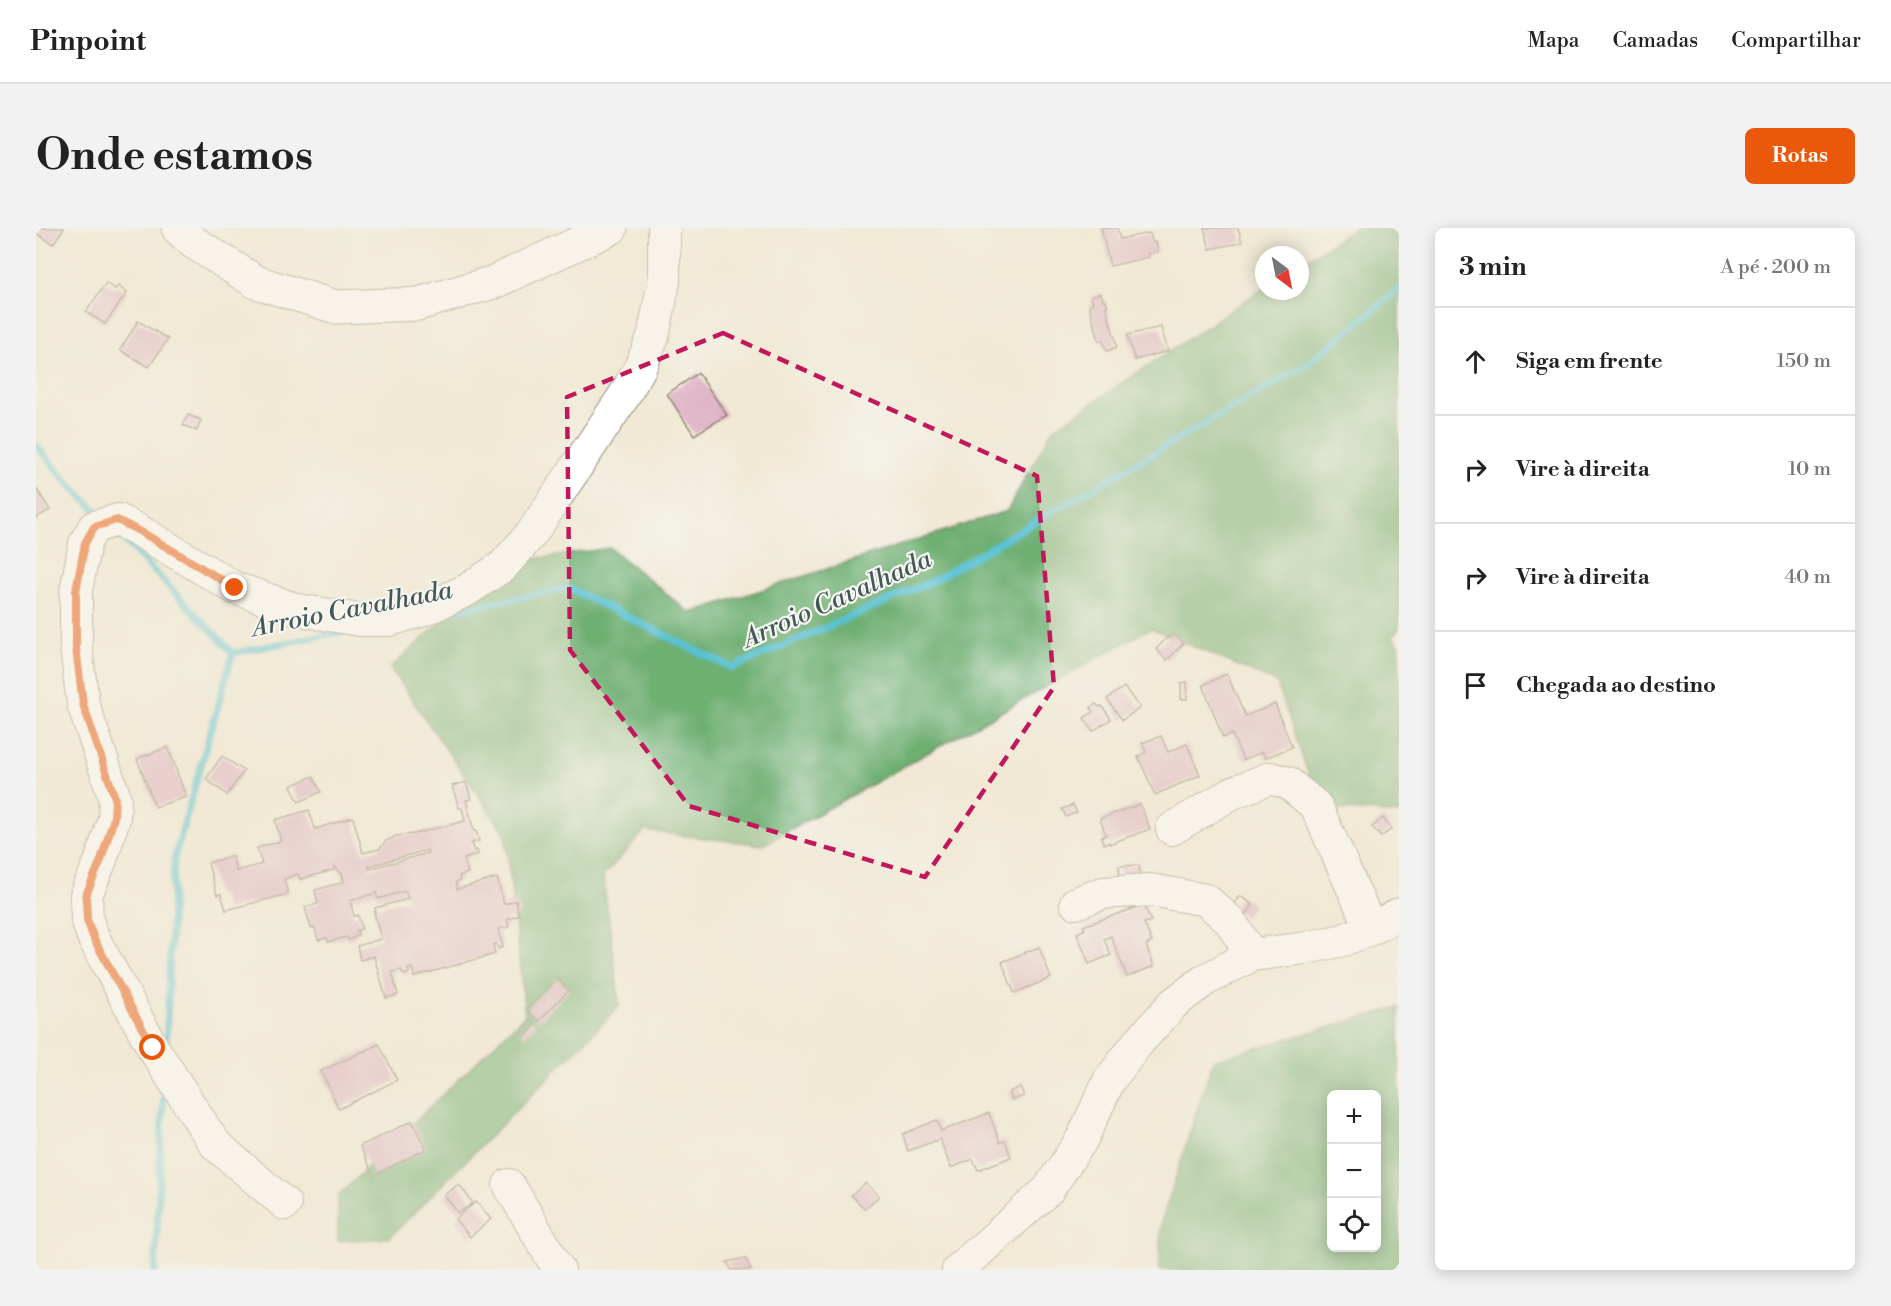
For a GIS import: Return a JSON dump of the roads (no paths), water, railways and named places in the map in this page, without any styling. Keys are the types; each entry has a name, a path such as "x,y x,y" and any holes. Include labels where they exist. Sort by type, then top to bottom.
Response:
{"main road":[{"path":"178,228 193,242 256,282 336,307 418,304 494,282 611,228"}],"street":[{"path":"285,1204 215,1144 153,1048 94,939 87,920 86,895 101,860 114,818 115,798 83,704 76,648 76,591 85,543 94,527 117,520 235,588 298,610 360,620 390,620 401,617 424,610 467,590 503,566 532,533 624,396 640,368 653,337 664,282 664,228"},
{"path":"1172,829 1233,793 1270,778 1288,783 1316,806 1371,929"},
{"path":"1076,903 1103,893 1151,890 1206,900 1230,921 1252,955"},
{"path":"958,1270 1048,1190 1082,1139 1109,1081 1144,1036 1174,1004 1205,981 1252,955 1343,940 1371,929 1399,914"},
{"path":"509,1185 559,1270"}],"waterway":[{"name":"Arroio Cavalhada","path":"457,610 568,588 732,668 931,582 1308,364 1399,289"},
{"name":"Arroio Cavalhada","path":"36,445 101,516"},
{"name":"Arroio Cavalhada","path":"119,535 233,653 346,631"},
{"path":"166,1046 174,859 233,653"},
{"path":"155,1270 164,1084"}]}
